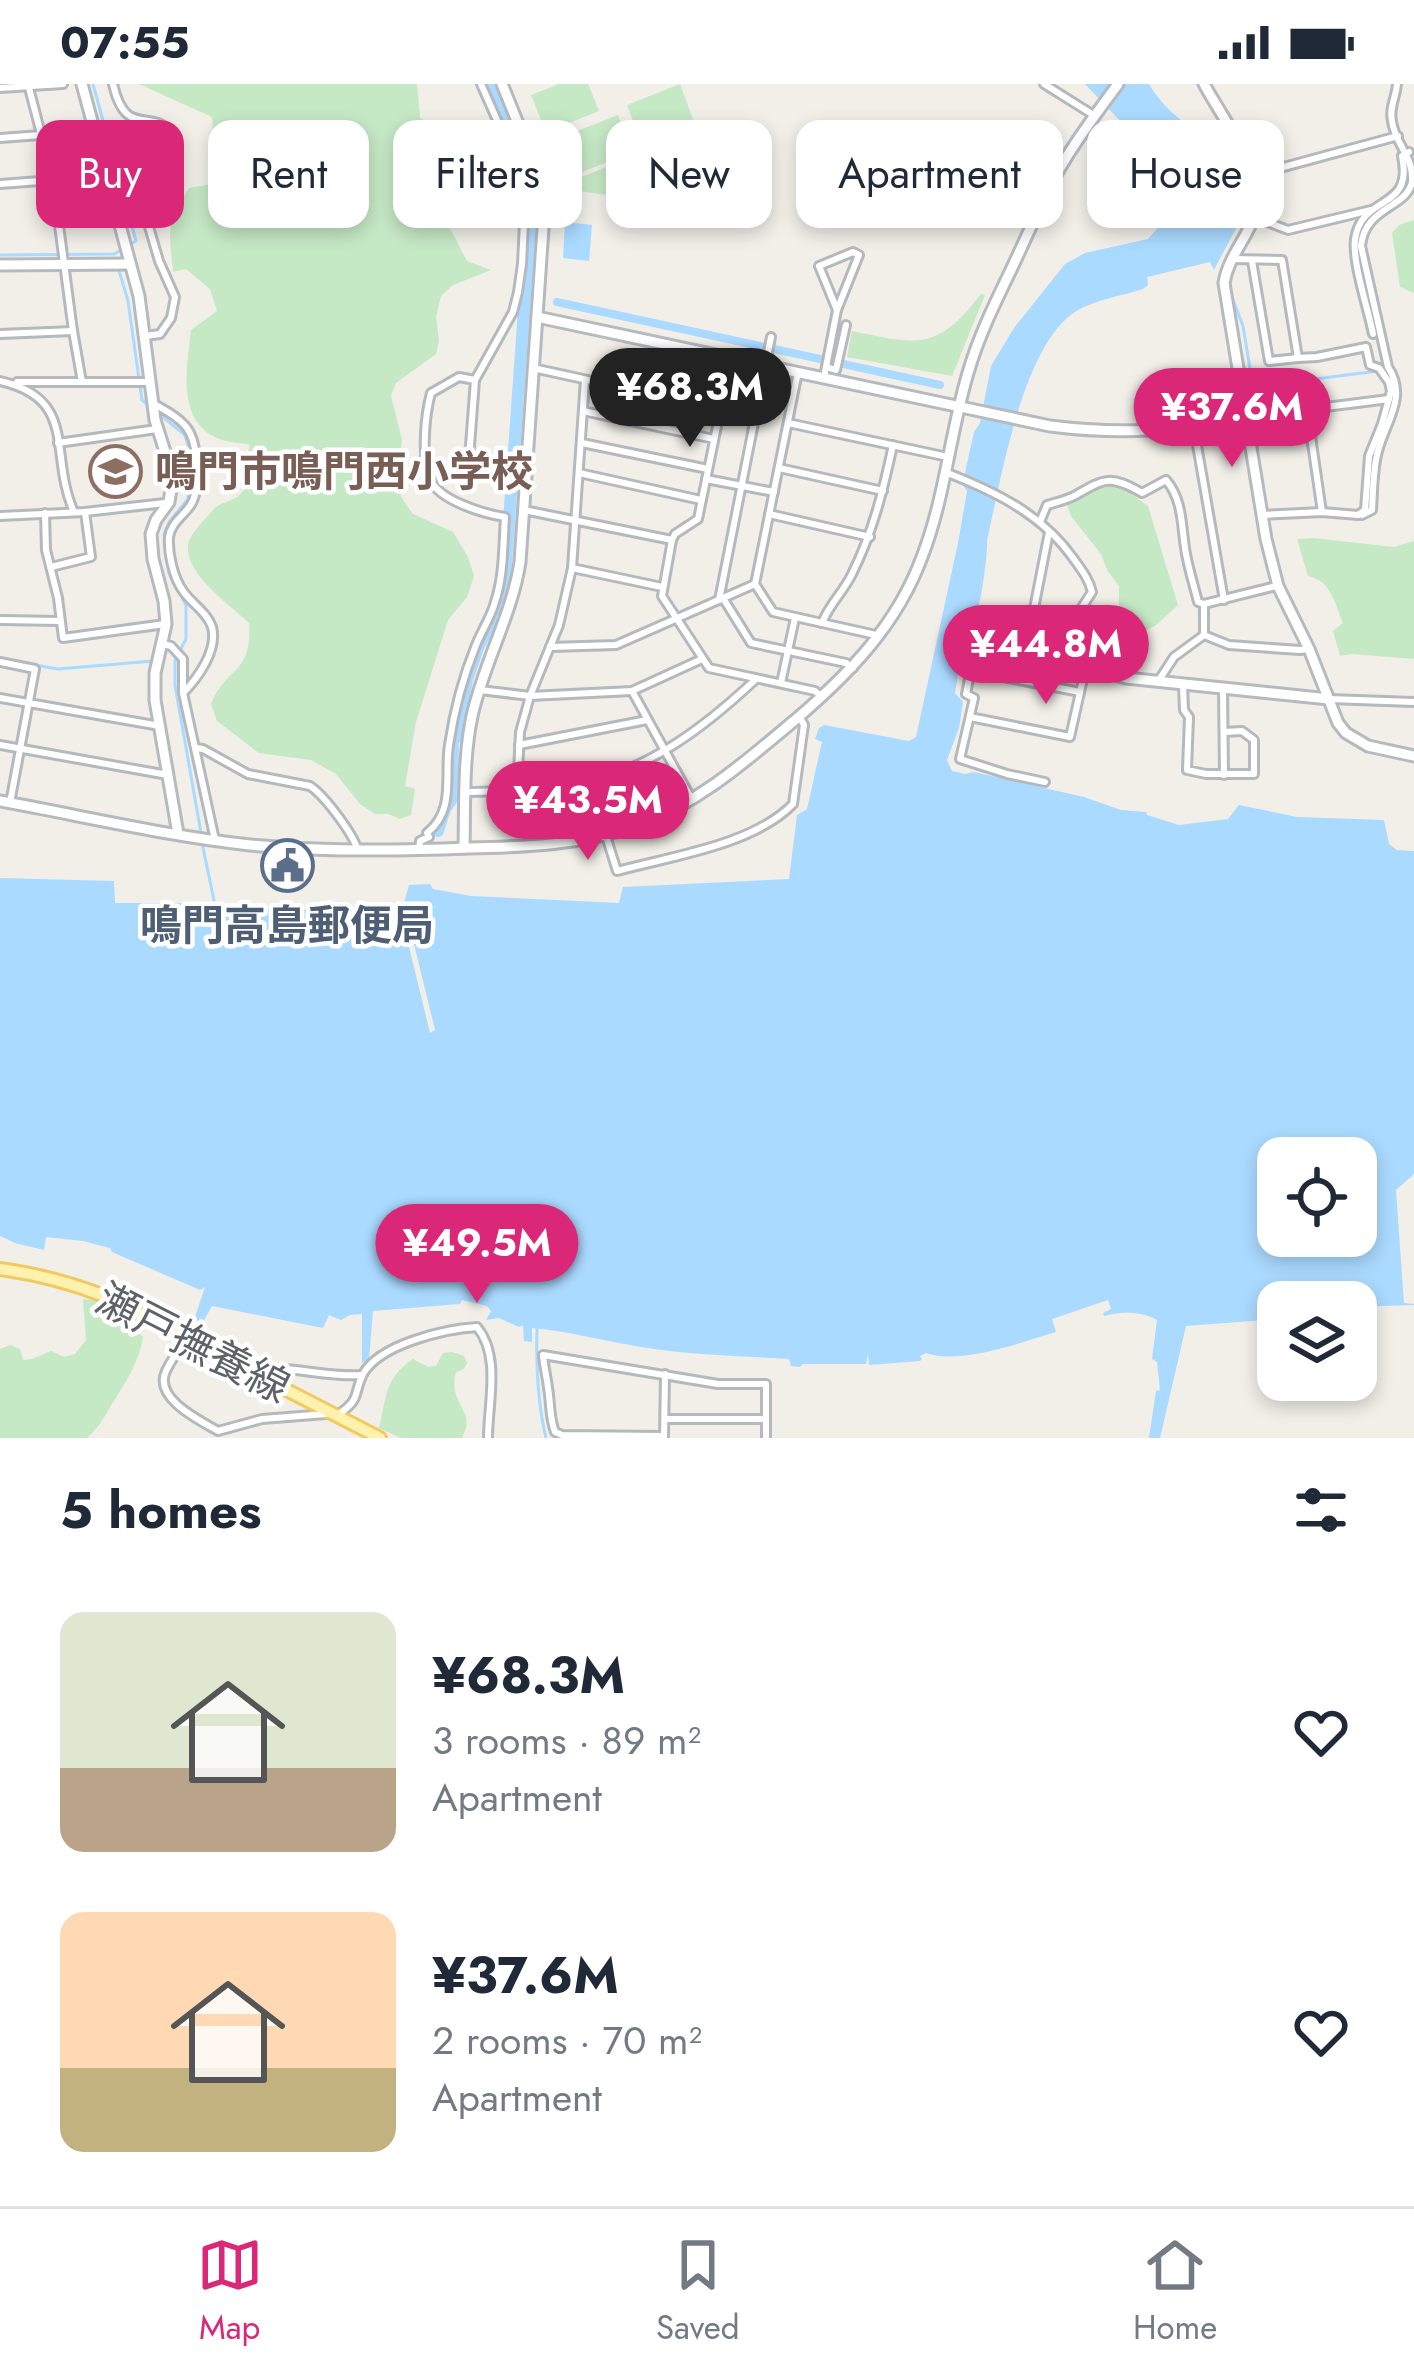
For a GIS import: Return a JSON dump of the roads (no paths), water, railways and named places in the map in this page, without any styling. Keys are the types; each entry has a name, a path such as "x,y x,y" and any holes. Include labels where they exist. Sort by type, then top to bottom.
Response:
{"main road":[{"name":"瀬戸撫養線","path":"0,1269 72,1284 380,1438"}],"street":[{"path":"0,88 63,84"},
{"path":"82,84 92,120"},
{"path":"113,84 127,116 165,125 172,135 167,178 149,200 147,220 172,287 175,309 160,334 145,336"},
{"path":"481,84 525,202 522,264 513,312 476,380 469,459 517,464"},
{"path":"464,848 467,745 479,690 516,588 524,510 517,464 533,368 544,194 502,84"},
{"path":"1044,84 1096,116"},
{"path":"0,662 35,670 5,802 213,840 358,851 559,844 606,836 692,800 822,698 880,636 922,560 958,406 984,328 1050,187 1118,84"},
{"path":"1204,84 1224,120"},
{"path":"1373,334 1356,235 1361,223 1401,191 1406,176 1402,156 1409,152 1391,117 1397,84"},
{"path":"28,85 37,120"},
{"path":"0,138 36,135"},
{"path":"1284,167 1398,136"},
{"path":"0,184 36,181"},
{"path":"1283,228 1375,212"},
{"path":"1262,515 1358,515 1372,510 1376,460 1397,394 1362,259 1362,237 1375,212"},
{"path":"60,228 82,382"},
{"path":"121,228 139,296 157,429 172,477 169,502 151,534 166,624 155,700 178,834"},
{"path":"1248,228 1231,259 1225,298 1268,553 1278,586 1338,723 1357,741 1414,756"},
{"path":"825,370 837,310 859,254 854,252 819,266 837,310"},
{"path":"1231,259 1282,260 1298,358"},
{"path":"1252,261 1269,361 1366,347 1370,365 1379,368 1389,382 1389,399 1369,456 1364,510 1358,515"},
{"path":"0,265 130,264"},
{"path":"537,317 731,358 766,361 798,372 836,370 845,325"},
{"path":"0,334 73,331"},
{"path":"771,339 721,599 751,643 853,668"},
{"path":"731,358 698,519 672,540 662,596 709,668 782,683 822,698"},
{"path":"533,368 720,409"},
{"path":"825,370 1018,421 1094,432 1193,428 1389,399"},
{"path":"798,372 755,584 773,612 880,636"},
{"path":"420,850 449,791 448,750 458,700 500,584 505,517 483,514 446,495 434,486 428,469 426,416 431,393 459,377 476,380"},
{"path":"517,791 519,745 530,696 563,611 572,568 585,380"},
{"path":"2,381 151,382"},
{"path":"2,381 32,391 51,410 74,512"},
{"path":"153,404 186,427 194,450 194,499 169,537 173,572 212,627 212,645 201,671 183,693"},
{"path":"1307,409 1322,512"},
{"path":"583,411 714,439"},
{"path":"788,423 948,457"},
{"path":"1193,428 1224,600"},
{"path":"58,443 157,429"},
{"path":"580,442 708,469"},
{"path":"822,622 870,537 893,445"},
{"path":"778,469 883,491"},
{"path":"945,472 999,496 1040,522 1067,549 1092,587 1058,644"},
{"path":"579,473 701,500"},
{"path":"706,478 773,492"},
{"path":"1040,522 1047,506 1070,499 1099,481 1117,480 1142,493 1166,480 1181,510 1186,559 1198,602 1278,586"},
{"path":"0,516 169,502"},
{"path":"524,510 672,540"},
{"path":"50,568 91,557 85,512"},
{"path":"45,513 46,550 63,638 166,624"},
{"path":"769,514 870,537"},
{"path":"1020,680 1049,532"},
{"path":"572,568 664,587"},
{"path":"550,647 616,645 755,584"},
{"path":"1204,604 1204,635"},
{"path":"782,683 795,618"},
{"path":"0,620 60,621"},
{"path":"979,630 966,694 974,698 960,759 1045,782"},
{"path":"1204,635 1228,645 1309,649"},
{"path":"1158,682 1174,657 1204,635"},
{"path":"1027,640 1058,644 1126,678 1329,699 1414,702"},
{"path":"160,654 171,646 183,659 183,693 213,840"},
{"path":"479,690 530,696 632,691 702,658"},
{"path":"970,717 1070,737 1088,661"},
{"path":"972,671 1080,692"},
{"path":"465,792 565,786 611,776 664,751 756,679"},
{"path":"1183,685 1190,723 1187,770 1254,774 1254,740 1242,731 1224,732"},
{"path":"1223,689 1224,775"},
{"path":"632,691 692,800"},
{"path":"0,698 160,726"},
{"path":"606,836 616,871 730,841 773,821 794,804 804,725 800,716"},
{"path":"519,745 647,720"},
{"path":"0,745 169,775"},
{"path":"196,748 248,774 319,791 358,851"},
{"path":"185,1337 165,1372 166,1394 218,1430 262,1418 333,1414 358,1395 362,1376 386,1351 477,1327 492,1373 488,1438"},
{"path":"665,1374 664,1437 555,1432 548,1415 543,1355 665,1374 718,1384 766,1384 766,1438"},
{"path":"249,1371 268,1368 362,1376"},
{"path":"665,1419 766,1419"}],"water":[{"path":"1085,84 1149,84 1181,120 1119,120"},
{"path":"592,225 589,261 563,258 565,228"},
{"path":"1157,228 1236,228 1214,270 1210,262 1147,277 1143,289 1080,309 1054,332 1039,357 1007,453 987,540 980,602 963,640 955,693 963,702 947,760 952,771 1084,797 1179,825 1228,819 1239,805 1297,817 1384,820 1389,844 1397,850 1414,851 1414,1305 1377,1306 1377,1281 1257,1281 1257,1321 1186,1326 1160,1438 1149,1438 1156,1391 1160,1390 1157,1362 1152,1359 1157,1320 1131,1313 1104,1316 1111,1309 1108,1300 1052,1319 1056,1332 990,1351 955,1356 926,1353 920,1361 869,1365 868,1354 866,1364 800,1367 791,1366 789,1359 659,1350 532,1328 532,1342 524,1341 523,1325 499,1318 486,1320 491,1311 487,1306 462,1300 460,1304 373,1311 369,1359 362,1363 362,1314 341,1320 329,1315 323,1328 212,1306 196,1335 190,1332 205,1287 200,1290 110,1248 83,1241 46,1237 44,1250 0,1236 0,878 114,881 115,903 198,903 236,909 399,906 430,1033 435,1030 404,903 409,885 430,884 433,889 471,896 619,903 623,887 789,879 797,815 807,809 822,742 815,739 819,728 824,725 909,741 916,737 958,543 966,468 991,366 1014,328 1065,264 1085,253 1148,239"}],"waterway":[{"path":"93,84 136,241 131,244"},
{"path":"438,831 452,799 453,741 467,680 499,606 505,578 532,197 489,84"},
{"path":"1388,116 1394,84"},
{"path":"1380,208 1361,229 1358,251 1387,373"},
{"path":"0,255 114,254 123,249"},
{"path":"118,267 128,301 142,400 151,407"},
{"path":"1230,292 1243,326 1253,387 1378,371"},
{"path":"557,302 940,385"},
{"path":"158,413 185,435 190,452 188,499 164,534 169,573 186,605 186,639 175,660 175,685 201,833"},
{"path":"0,659 58,669 153,661"},
{"path":"202,843 216,910"},
{"path":"537,1327 546,1438"}],"place":[{"name":"鳴門市鳴門西小学校","path":"116,471"},
{"name":"鳴門高島郵便局","path":"287,866"}]}
